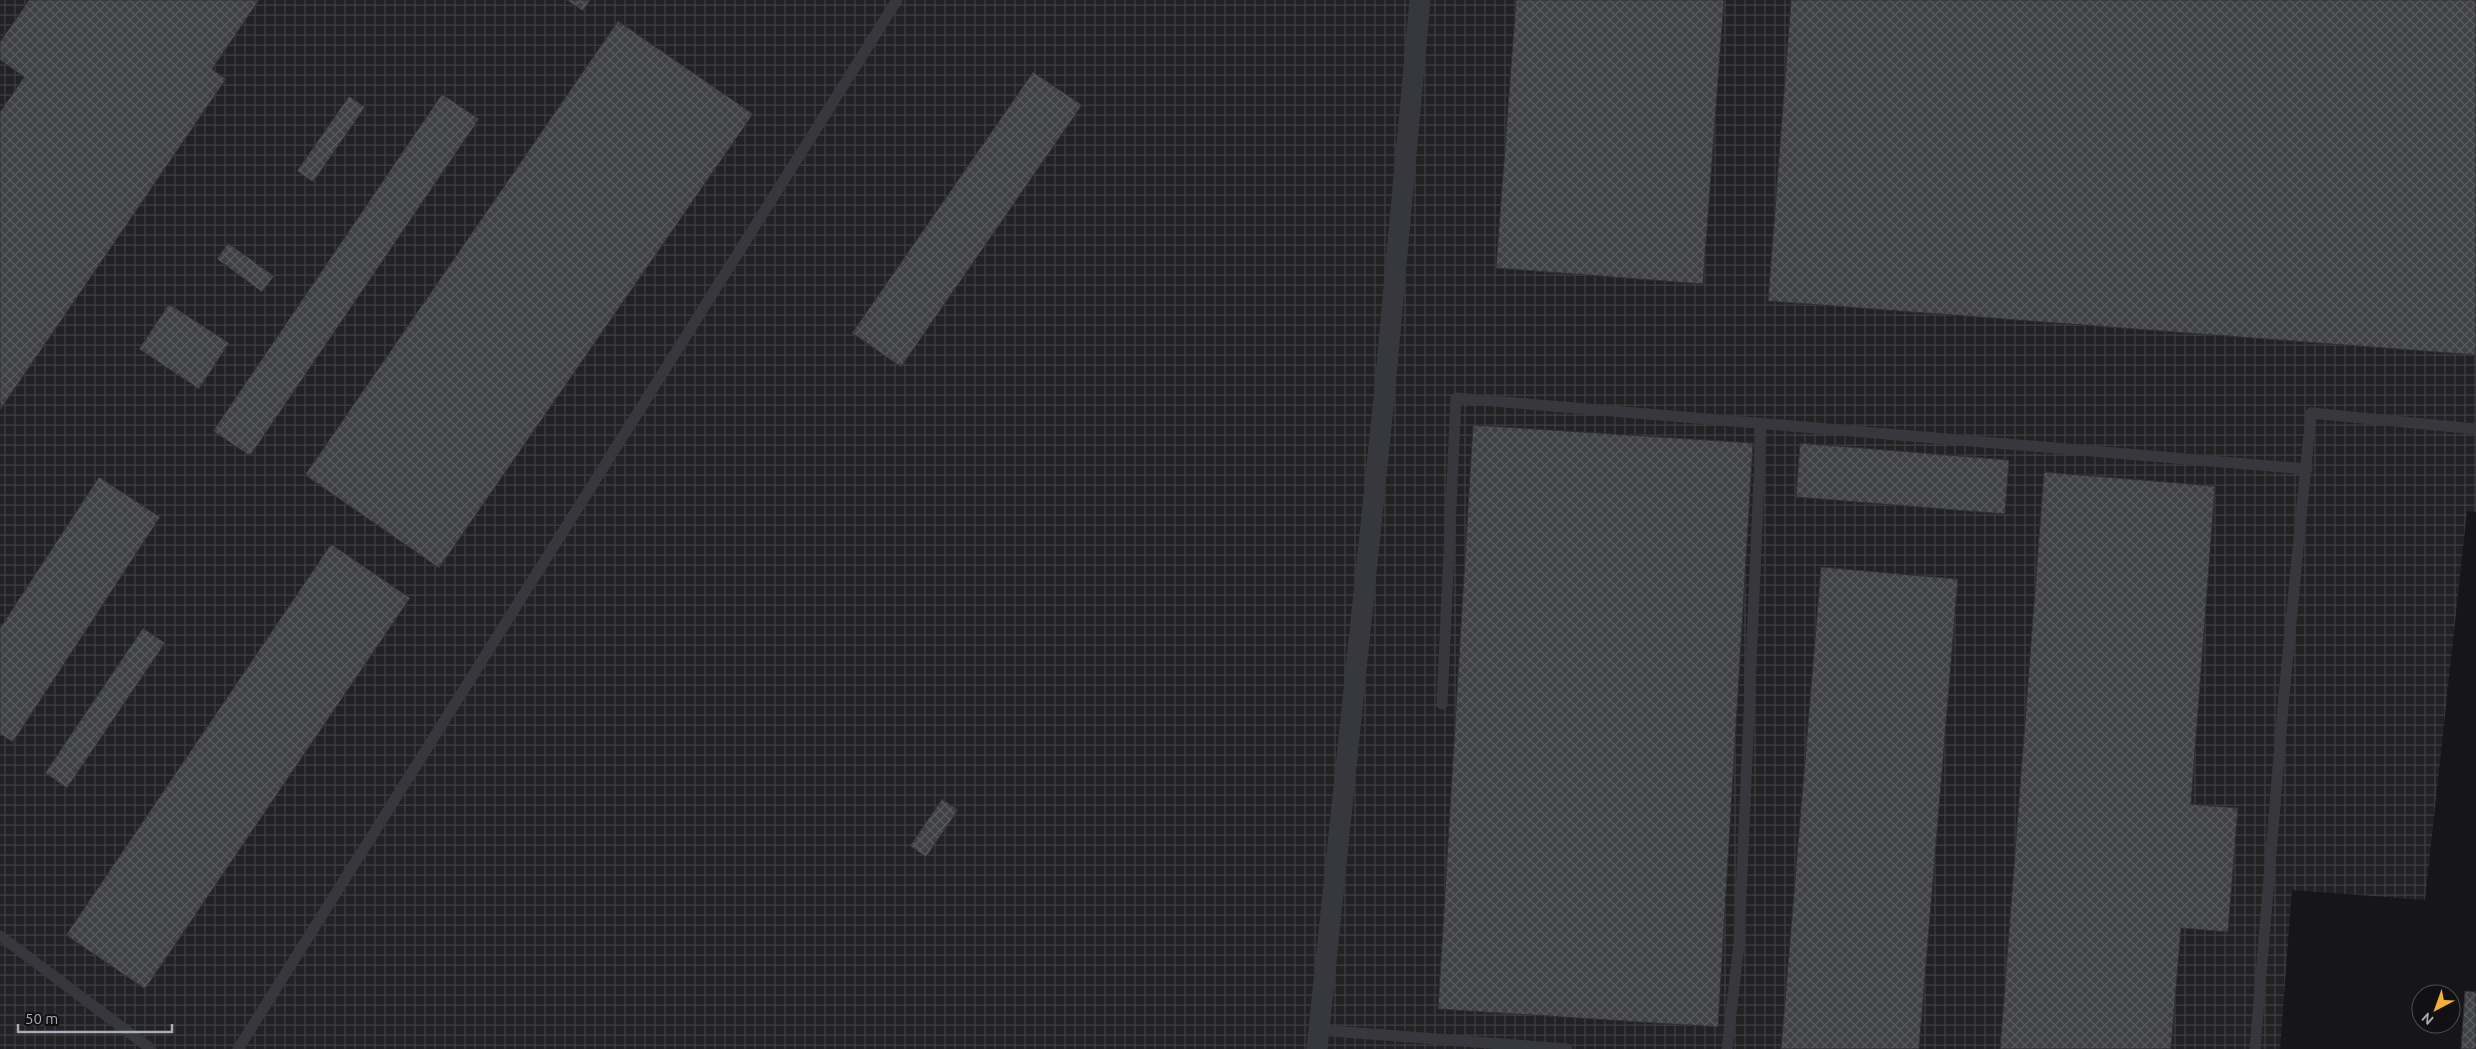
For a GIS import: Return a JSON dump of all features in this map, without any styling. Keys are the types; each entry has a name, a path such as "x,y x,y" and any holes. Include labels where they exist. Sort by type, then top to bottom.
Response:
{"street":[{"path":"1318,1040 1384,398 1420,0"}],"lane":[{"path":"238,1049 897,0"},
{"path":"1442,704 1456,398 2307,470"},
{"path":"2255,1049 2284,695 2311,413 2476,429"},
{"path":"1727,1049 1739,944 1760,423"},
{"path":"0,936 151,1049"},
{"path":"1318,1040 1567,1049"}],"shaded area":[{"path":"0,0 2476,0 2476,512 2467,511 2425,900 2292,890 2280,1049 0,1049"}],"building":[{"path":"29,0 259,0 212,69 226,79 0,410 0,112 24,77 0,60 0,42"},
{"path":"567,0 590,0 583,11"},
{"path":"1516,0 1724,0 1703,284 1496,268"},
{"path":"1791,0 2476,0 2476,355 1768,301"},
{"path":"618,21 753,114 439,568 305,475"},
{"path":"1033,72 1082,105 901,367 852,333"},
{"path":"442,94 479,119 250,456 213,431"},
{"path":"349,96 365,107 313,182 297,171"},
{"path":"228,243 274,276 262,292 217,259"},
{"path":"169,304 229,343 199,389 139,349"},
{"path":"1473,425 1753,443 1718,1027 1438,1009"},
{"path":"1800,443 2009,460 2005,514 1796,497"},
{"path":"2044,472 2215,486 2191,804 2238,808 2228,932 2181,928 2171,1049 2000,1049"},
{"path":"99,477 160,517 13,742 0,734 0,628"},
{"path":"331,544 410,598 145,989 66,935"},
{"path":"1821,567 1958,579 1919,1049 1781,1049"},
{"path":"143,628 165,643 67,788 45,773"},
{"path":"942,799 958,810 926,857 910,846"},
{"path":"2465,991 2476,992 2476,1049 2461,1049"}]}
